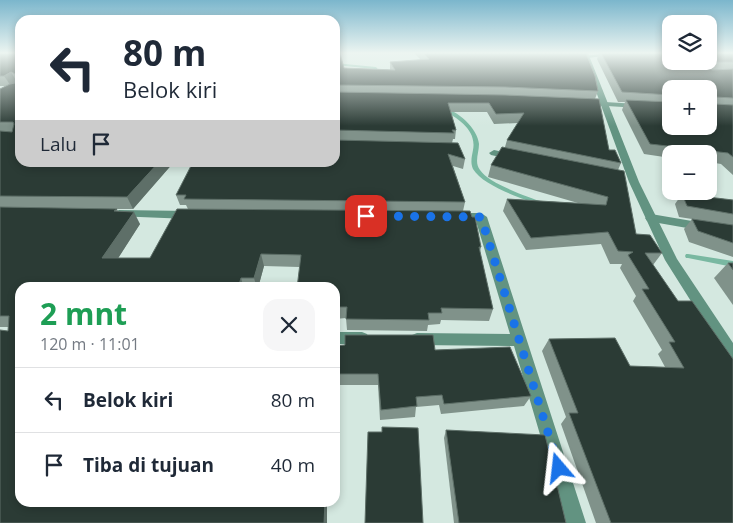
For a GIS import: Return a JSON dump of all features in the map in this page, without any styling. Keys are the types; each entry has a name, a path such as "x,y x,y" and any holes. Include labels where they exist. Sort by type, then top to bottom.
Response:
{"street":[{"path":"595,77 629,181 652,218 671,260 733,355"},
{"path":"578,102 662,107"},
{"path":"494,153 522,159"},
{"path":"108,214 196,215"},
{"path":"452,217 481,217 576,523"},
{"path":"652,218 733,232"},
{"path":"340,338 374,339"},
{"path":"403,339 519,340"}],"building":[{"path":"340,77 595,77 598,91 505,87 340,85"},
{"path":"614,77 733,77 733,98 717,97 717,80 662,80 662,94 622,92"},
{"path":"15,83 15,167 154,167 127,197 0,196 0,131 12,132 14,124 13,122 0,122 0,89"},
{"path":"340,92 599,99 609,150 615,150 621,163 507,140 524,113 496,114 489,103 448,103 456,130 452,130 454,133 340,130"},
{"path":"626,100 662,102 662,135 717,135 717,104 733,105 733,157 728,153 717,152 717,145 650,144"},
{"path":"340,140 458,143 465,159 448,154 465,202 184,199 186,195 176,195 190,167 340,167"},
{"path":"502,147 624,171 636,234 650,235 662,253 645,253 678,301 692,301 733,359 733,523 611,523 569,413 578,413 549,339 615,338 630,366 684,368 669,342 675,342 642,289 649,289 628,255 633,252 618,251 608,232 531,238 507,199 606,205 608,197 491,165"},
{"path":"717,198 733,200 733,214 687,206 684,200 717,200"},
{"path":"0,207 117,209 114,211 134,212 102,258 150,258 177,209 470,211 472,217 475,217 481,247 479,247 493,309 441,308 442,313 428,313 429,320 346,319 347,307 340,307 340,282 298,282 301,255 261,254 254,278 241,278 240,282 15,282 15,507 325,507 324,523 0,523 0,330 8,331 9,316 0,316"},
{"path":"692,219 733,225 733,243 698,231"},
{"path":"728,263 733,263 733,270"},
{"path":"345,335 433,335 435,350 510,347 531,396 444,404 442,395 416,397 417,406 381,410 378,374 340,374 340,346 345,345"},
{"path":"382,427 418,428 423,523 365,523 368,432 382,432"},
{"path":"446,430 545,435 566,523 459,523"}],"waterway":[{"path":"444,109 469,126 475,136 474,161 476,170 480,174 500,187 543,204"},
{"path":"688,256 733,264"}],"route":[{"path":"366,216 481,217 559,468"}]}
